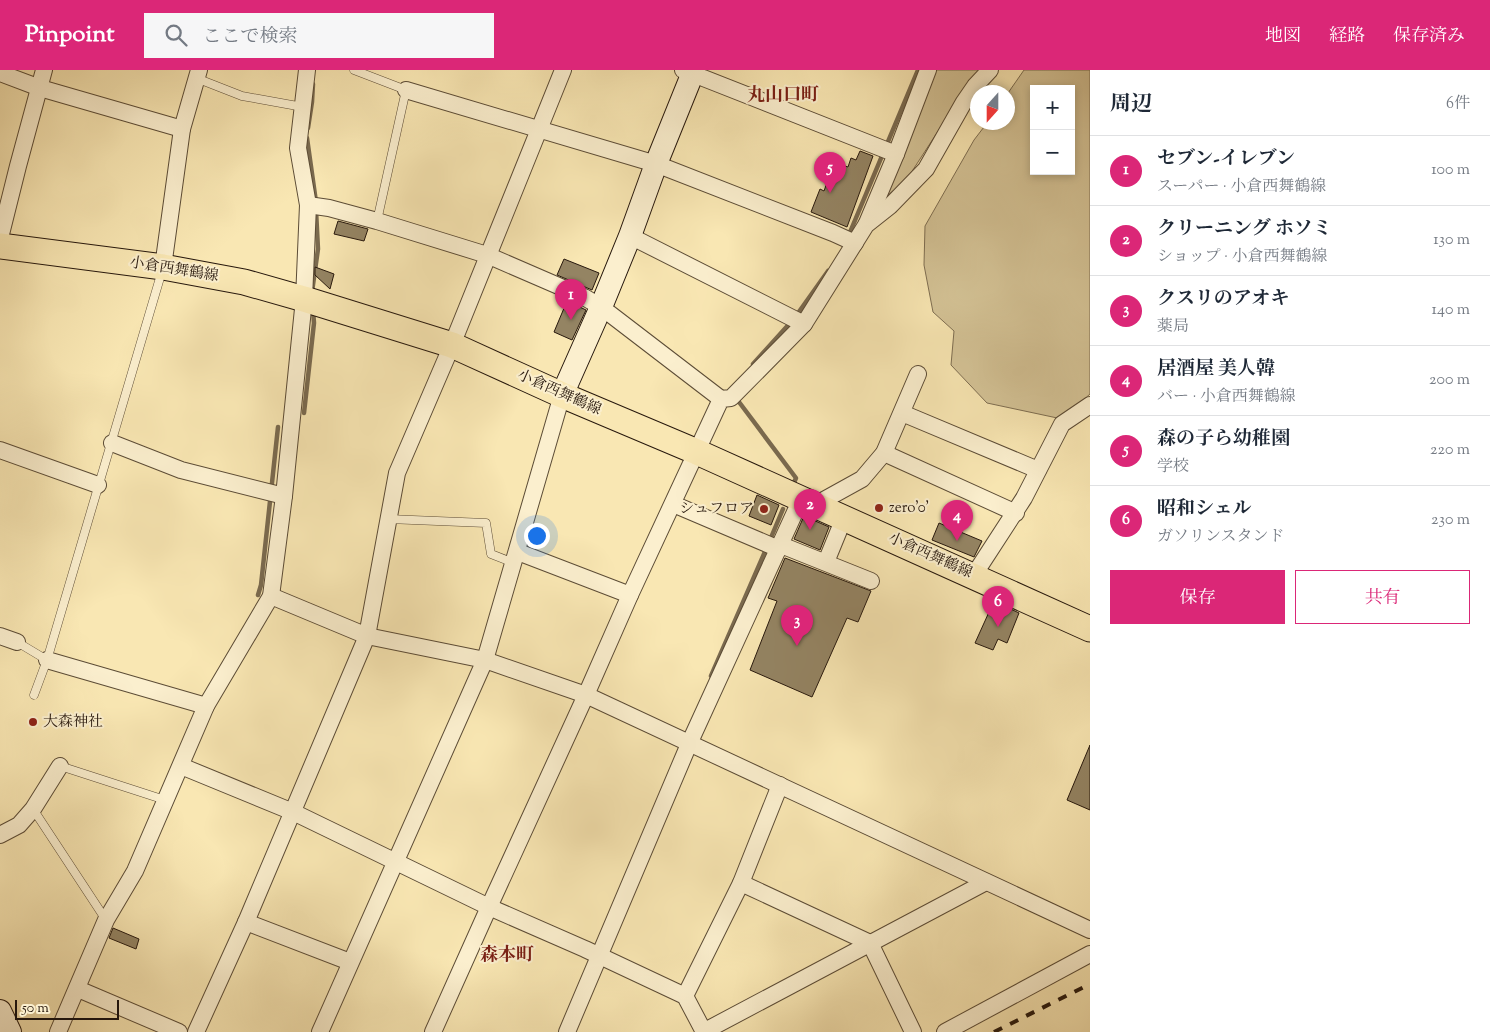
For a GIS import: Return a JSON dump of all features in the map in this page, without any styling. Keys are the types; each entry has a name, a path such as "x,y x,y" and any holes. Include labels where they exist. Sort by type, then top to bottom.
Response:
{"main road":[{"name":"小倉西舞鶴線","path":"0,246 163,267 244,282 452,345 974,575 1090,629"}],"street":[{"path":"0,238 44,70"},
{"path":"58,1032 106,920 135,871 206,706 271,596 284,496 304,299 310,205 298,148 307,70"},
{"path":"196,1032 246,922 368,636 397,473 452,345 563,70"},
{"path":"866,226 888,151 928,70"},
{"path":"433,1032 630,595 697,452 732,395 796,321 852,242 866,226 890,206 926,169 964,102 975,86 990,70"},
{"path":"320,1032 485,660 562,395 630,236 690,71 888,151"},
{"path":"0,73 40,88 182,129"},
{"path":"163,267 182,129 197,74"},
{"path":"406,90 656,164 852,242"},
{"path":"310,205 377,220 487,255 584,296 732,395"},
{"path":"630,236 796,321"},
{"path":"567,1032 593,953 689,744 775,546 808,502 862,479 884,453 918,374"},
{"path":"974,575 1016,513 1062,424 1090,405"},
{"path":"902,413 1038,470"},
{"path":"112,443 181,470 284,496"},
{"path":"0,450 98,485"},
{"path":"884,453 1016,513"},
{"path":"673,504 775,546 826,562 871,581"},
{"path":"826,562 844,518"},
{"path":"516,557 630,595"},
{"path":"271,596 368,636 485,660 586,695 1090,930"},
{"path":"0,636 17,642"},
{"path":"46,660 206,706"},
{"path":"0,835 19,825 33,809 60,766"},
{"path":"181,766 293,812 489,907 685,996 703,1032 986,882"},
{"path":"685,996 741,883 780,785"},
{"path":"741,883 870,943 913,1032"},
{"path":"246,922 350,962"},
{"path":"945,1032 1090,954"},
{"path":"78,989 179,1032"},
{"path":"0,1011 10,1032"}],"lane":[{"path":"354,70 406,90 377,220"},
{"path":"197,74 242,96 303,107"},
{"path":"34,695 112,443 163,267"},
{"path":"388,519 486,524 491,554 516,557"},
{"path":"17,642 46,660"},
{"path":"60,766 165,800"},
{"path":"33,809 106,920"}],"shaded area":[{"path":"934,70 982,70 970,82 907,179 881,201"},
{"path":"1024,70 1090,70 1090,394 1062,419 987,403 951,365 954,331 933,312 924,265 925,226 974,140 982,130 1015,130 1014,85"}],"building":[{"path":"860,151 873,156 847,227 811,212 820,189 824,191 828,180 834,182 837,173 841,175 845,166 848,167 851,158 856,160"},
{"path":"338,221 368,229 364,241 334,234"},
{"path":"564,259 599,273 592,290 557,275"},
{"path":"315,267 334,274 330,289 315,275"},
{"path":"567,301 586,310 572,340 554,332"},
{"name":"シュフロア","path":"757,495 779,505 771,525 749,516"},
{"path":"804,516 829,527 820,550 794,539"},
{"path":"939,523 982,541 974,557 932,540"},
{"path":"785,558 871,591 858,622 847,618 812,697 750,670 777,601 768,598"},
{"path":"994,601 1019,613 1007,643 998,639 993,650 975,643"},
{"path":"1090,745 1090,810 1067,800"},
{"path":"113,928 139,939 136,949 109,938"}],"waterway":[{"path":"848,237 918,70"},
{"path":"308,128 313,84"},
{"path":"307,138 316,202"},
{"path":"312,292 318,249 316,210"},
{"path":"796,316 828,271"},
{"path":"304,413 314,323 313,310"},
{"path":"753,364 791,322"},
{"path":"736,398 796,478 792,487"},
{"path":"258,595 261,585 278,427"},
{"path":"770,540 783,509"},
{"path":"711,676 767,547"}],"railway":[{"path":"994,1032 1090,984"}],"place":[{"name":"森の子ら幼稚園","path":"830,193"},
{"name":"セブン-イレブン","path":"571,320"},
{"name":"zero'0'","path":"879,508"},
{"name":"シュフロア","path":"764,509"},
{"name":"クリーニング ホソミ","path":"810,530"},
{"name":"居酒屋 美人韓","path":"957,541"},
{"name":"昭和シェル","path":"998,627"},
{"name":"クスリのアオキ","path":"797,646"},
{"name":"大森神社","path":"33,722"}],"district":[{"name":"丸山口町","path":"783,96"},
{"name":"森本町","path":"507,956"}]}
